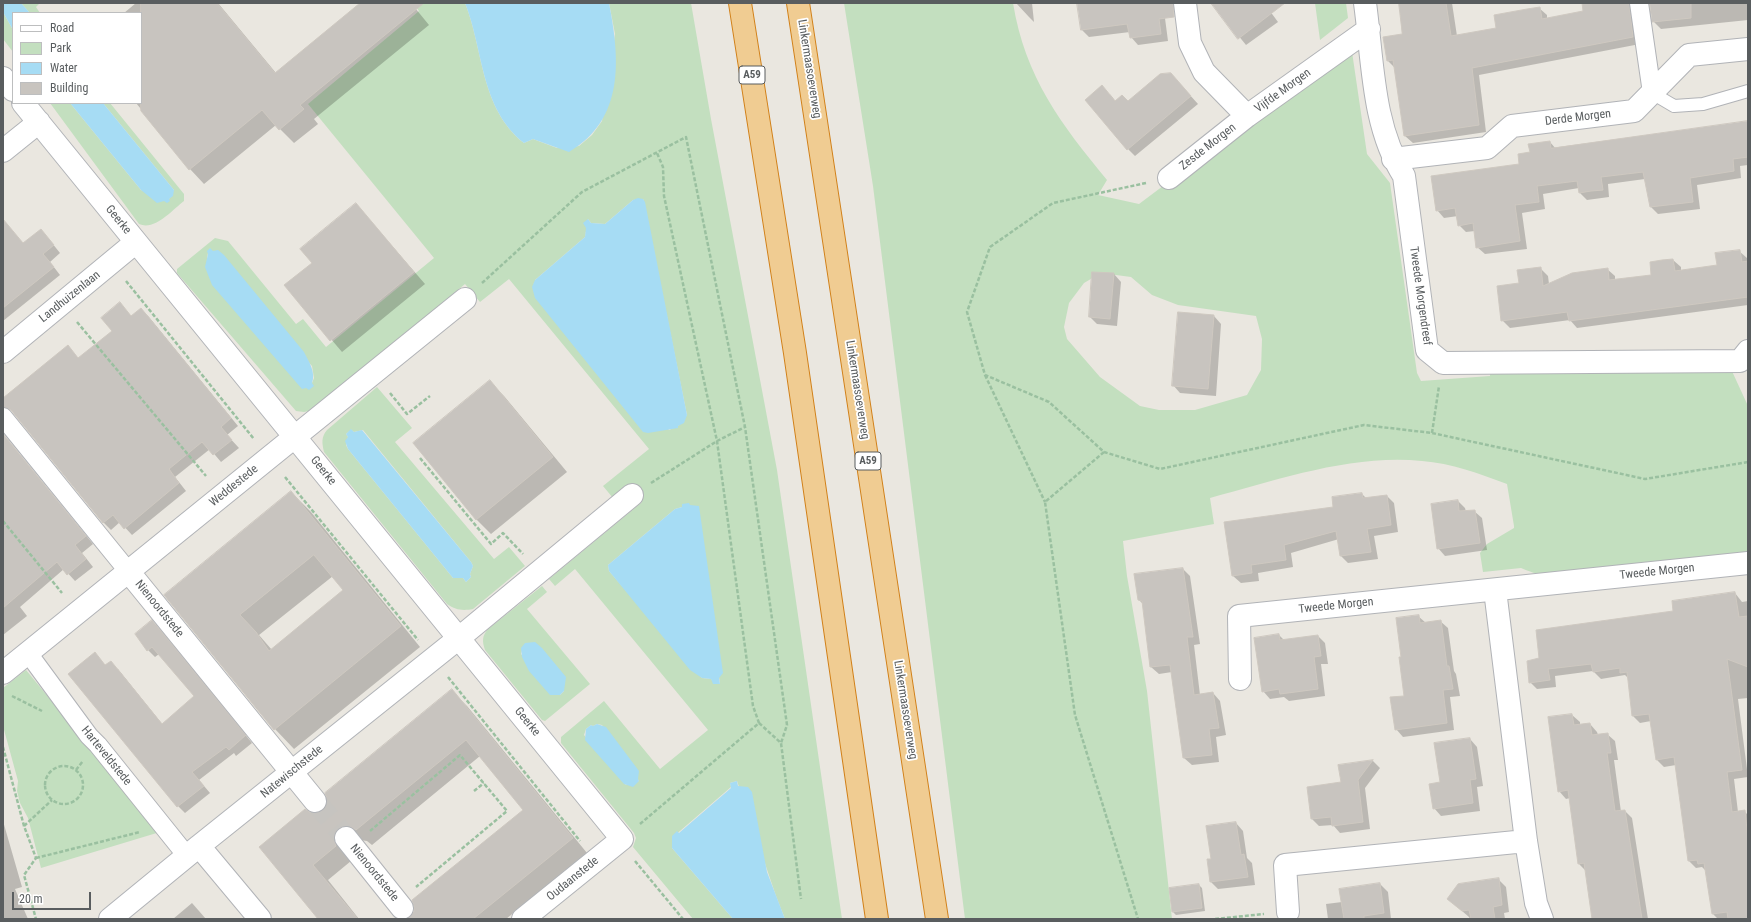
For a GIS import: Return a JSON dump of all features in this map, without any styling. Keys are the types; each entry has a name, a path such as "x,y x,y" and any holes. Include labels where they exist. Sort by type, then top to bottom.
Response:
{"highway":[{"name":"A59","path":"740,3 794,345 877,919"},
{"name":"Linkermaasoeverweg","path":"798,3 937,919"}],"street":[{"name":"Vijfde Morgen","path":"1185,3 1190,43 1204,72 1247,116 1369,29"},
{"name":"Tweede Morgendreef","path":"1365,3 1377,104 1393,159 1404,176 1427,350 1443,363"},
{"path":"1639,3 1652,93"},
{"name":"Derde Morgen","path":"1393,159 1487,148 1512,126 1634,111 1689,55 1748,49"},
{"path":"3,78 12,89"},
{"name":"Geerke","path":"24,104 622,839"},
{"name":"Zesde Morgen","path":"1169,178 1247,116"},
{"path":"3,150 39,122"},
{"name":"Landhuizenlaan","path":"3,352 136,242"},
{"name":"Weddestede","path":"3,673 465,299"},
{"path":"1443,363 1744,356"},
{"name":"Nienoordstede","path":"3,417 293,772 315,801"},
{"name":"Natewischstede","path":"110,919 459,638 632,495"},
{"name":"Tweede Morgen","path":"1240,680 1239,616 1748,563"},
{"path":"1495,590 1526,841 1536,903 1542,919"},
{"name":"Harteveldstede","path":"28,653 89,736 98,745 163,827 193,851"},
{"name":"Nienoordstede","path":"355,837 406,900"},
{"name":"Oudaanstede","path":"523,919 622,839"},
{"path":"1288,912 1285,865 1526,841"},
{"path":"193,851 260,919"}],"lane":[{"path":"1652,93 1674,106 1703,104 1748,91"}],"path":[{"path":"465,299 582,192 686,137 745,427 787,725 781,744 801,899"},
{"path":"657,152 662,167 664,196 717,441 753,706 759,723 781,744"},
{"path":"1138,919 1075,715 1045,502 985,375 968,312 990,247 1054,203 1169,178"},
{"path":"111,262 596,860"},
{"path":"61,304 222,496"},
{"path":"1432,433 1443,363"},
{"path":"374,373 407,414 430,396"},
{"path":"985,375 1049,402 1104,452 1160,469 1364,426 1432,433 1645,479 1748,462"},
{"path":"632,495 717,441 745,427"},
{"path":"1045,502 1104,452"},
{"path":"420,458 491,544 503,533 540,571"},
{"path":"3,521 78,612"},
{"path":"683,919 627,850 622,839 759,723"},
{"path":"3,747 24,826 36,858"},
{"path":"355,837 460,755 507,811 406,900"},
{"path":"62,766 76,770 82,781 79,795 69,803 58,803 52,800 45,788 46,778 50,772 62,766"},
{"path":"474,791 484,783"},
{"path":"24,826 52,800"},
{"path":"36,919 24,876 36,858 163,827"},
{"path":"1215,919 1288,912"}],"green space":[{"path":"21,3 40,3 36,7 39,12 29,12"},
{"path":"413,3 465,3 485,78 499,113 510,129 524,143 533,139 557,148 579,146 592,135 602,121 615,34 609,3 691,3 711,119 777,470 842,919 785,919 737,781 730,783 731,787 673,837 672,848 733,919 693,919 633,847 636,838 634,833 561,743 561,737 604,701 660,769 708,730 575,569 555,586 549,579 642,502 628,485 613,498 603,486 649,449 509,279 480,302 465,284 313,410 304,412 296,411 177,273 177,269 215,238 228,241 296,324 303,319 326,347 434,258 308,104 419,11","holes":["643,199 687,415 678,426 669,430 535,280 585,237 588,219 591,223 605,224 633,200","208,253 312,366 314,378 312,383 207,258","682,507 720,684 711,679 702,678 609,571 608,565 675,509","597,724 602,725 639,781 626,785 584,735 586,729 591,725 593,726"]},
{"path":"844,3 1013,3 1026,54 1047,98 1060,119 1107,180 1098,195 1139,204 1351,45 1367,154 1390,183 1417,373 1421,381 1490,376 1490,373 1539,374 1705,366 1731,369 1748,406 1748,552 1547,576 1536,574 1521,568 1483,572 1480,553 1487,544 1514,528 1507,484 1476,473 1433,462 1395,460 1368,461 1342,465 1315,470 1210,498 1214,524 1123,541 1127,576 1147,691 1172,919 965,919 873,186","holes":["1101,273 1131,277 1152,295 1178,305 1256,316 1262,339 1261,370 1247,395 1195,410 1159,410 1140,406 1100,377 1067,339 1064,327 1069,303 1084,283"]},
{"path":"1315,3 1346,3 1348,18 1320,40"},
{"path":"3,12 12,28 12,51 3,39"},
{"path":"51,104 71,104 141,190 169,199 174,190 104,104 111,104 184,194 184,201 157,222 151,225 139,224"},
{"path":"377,387 412,428 395,442 494,559 509,547 525,566 473,609 459,610 447,604 324,452 322,440 327,430","holes":["351,430 354,432 363,430 471,562 473,566 470,574 471,577 466,582 463,578 453,578 348,449 346,445 348,437 346,434"]},
{"path":"542,586 547,592 527,609 590,684 545,721 542,720 485,650 483,639 488,629","holes":["522,650 564,691 560,695 558,694 521,654"]},
{"path":"26,670 160,832 41,868 28,818 20,803 17,791 18,781 3,726 3,688"}],"water":[{"path":"3,3 21,3 29,12 12,12 12,28 3,12"},
{"path":"465,3 609,3 615,45 616,66 614,86 609,105 600,123 587,138 569,152 533,139 524,143 510,129 499,113 491,96"},
{"path":"71,104 104,104 174,190 173,196 169,199 170,201 167,203 164,201 157,203 141,190"},
{"path":"638,198 643,199 645,202 687,415 684,423 678,426 678,428 648,433 643,432 535,298 532,287 535,280 585,237 586,228 583,223 588,219 591,223 605,224 633,200"},
{"path":"210,248 213,251 218,250 224,255 304,352 313,375 312,383 314,386 309,390 306,388 302,389 212,285 205,267 208,254 207,251"},
{"path":"351,429 354,432 362,430 471,562 473,566 470,574 471,577 466,582 463,578 453,578 348,449 345,441 348,437 346,434"},
{"path":"689,503 690,505 699,506 723,673 719,678 720,684 713,684 711,679 702,678 690,670 609,571 608,565 675,509 682,507 682,504"},
{"path":"535,642 542,648 566,677 564,691 560,695 550,695 529,671 522,657 521,648 525,643"},
{"path":"597,724 606,727 639,771 639,781 633,787 624,784 585,740 586,729 591,725 593,726"},
{"path":"737,781 738,786 748,787 752,792 767,872 785,919 733,919 672,848 672,836 677,831 679,833 731,788 730,783"}],"building":[{"path":"141,3 217,3 275,73 360,3 424,3 300,105 304,109 279,130 262,110 189,170 141,111"},
{"path":"1077,3 1173,3 1174,17 1159,19 1161,34 1130,38 1127,24 1081,30"},
{"path":"1211,3 1285,3 1238,39"},
{"path":"1399,3 1446,3 1451,36 1496,28 1494,15 1540,7 1542,19 1583,11 1582,3 1629,3 1633,37 1472,68 1479,125 1404,136 1393,60 1387,61 1383,37 1402,34"},
{"path":"1650,3 1691,3 1691,18 1652,22"},
{"path":"1171,73 1191,96 1127,150 1085,100 1102,85 1115,101 1122,95 1128,101 1160,74"},
{"path":"1748,121 1748,157 1733,159 1734,171 1690,178 1693,202 1650,207 1643,172 1601,177 1603,190 1579,193 1577,181 1537,186 1539,202 1515,205 1520,241 1476,248 1473,223 1458,226 1455,208 1436,211 1431,176 1519,164 1518,154 1530,152 1528,144 1550,141 1551,148"},
{"path":"356,203 414,272 330,341 284,285 312,263 300,249"},
{"path":"3,219 23,243 41,229 54,245 43,254 54,267 3,308"},
{"path":"1740,250 1742,262 1748,261 1748,297 1569,321 1567,312 1501,321 1497,286 1519,283 1517,270 1541,267 1543,286 1572,273 1608,268 1609,280 1651,275 1650,262 1662,260 1673,259 1675,271 1717,265 1715,253"},
{"path":"1092,272 1114,273 1110,319 1089,317"},
{"path":"120,302 131,316 141,308 231,418 221,427 232,440 213,455 202,442 169,469 179,483 124,529 113,515 103,523 11,410 3,407 3,398 68,345 78,358 112,331 101,318"},
{"path":"1178,312 1214,315 1208,389 1172,386"},
{"path":"490,380 553,457 476,520 413,443"},
{"path":"3,434 86,536 75,545 86,559 67,575 57,562 3,608"},
{"path":"291,491 401,626 274,730 164,595","holes":["314,555 343,590 269,651 256,632 240,615"]},
{"path":"1362,493 1363,498 1387,495 1391,525 1367,529 1371,552 1340,556 1336,531 1284,545 1286,560 1251,565 1252,573 1232,576 1224,522 1333,507 1332,497"},
{"path":"1458,500 1459,511 1475,510 1480,543 1437,549 1431,504"},
{"path":"1183,568 1193,637 1187,637 1194,695 1213,692 1219,728 1209,729 1212,755 1183,758 1170,665 1150,667 1142,601 1138,600 1134,574"},
{"path":"1735,592 1739,617 1748,616 1748,667 1727,659 1742,770 1727,772 1732,812 1745,810 1748,840 1748,919 1728,919 1727,912 1712,914 1704,863 1698,864 1697,860 1688,861 1674,757 1656,760 1649,714 1632,716 1627,672 1620,673 1620,668 1593,672 1591,664 1548,669 1550,680 1529,683 1527,661 1539,658 1536,630 1673,611 1672,601"},
{"path":"1419,615 1420,623 1441,620 1447,666 1449,666 1453,689 1443,690 1447,723 1395,730 1390,697 1404,696 1396,618"},
{"path":"152,620 246,735 229,750 226,747 192,772 204,786 177,807 68,674 95,652 105,665 111,661 162,724 194,696 152,647 147,651 135,634"},
{"path":"1279,634 1280,640 1318,635 1321,656 1314,657 1318,689 1280,694 1279,689 1262,692 1254,638"},
{"path":"452,689 573,838 473,919 407,919 414,912 412,900 523,810 466,740 356,830 345,826 338,829 334,834 336,846 313,865 358,919 318,919 259,847 305,809 311,813 323,811 327,805 325,793"},
{"path":"1572,714 1574,725 1590,723 1592,735 1608,733 1611,753 1607,753 1615,811 1625,810 1642,919 1592,919 1584,863 1578,864 1568,790 1558,792 1548,717"},
{"path":"1470,738 1476,779 1470,780 1473,803 1433,809 1429,784 1440,782 1434,743"},
{"path":"1373,760 1358,780 1363,822 1332,826 1331,817 1311,819 1307,787 1341,782 1338,765"},
{"path":"1236,822 1241,855 1244,854 1248,877 1210,882 1207,859 1211,859 1206,826"},
{"path":"1499,878 1502,905 1493,907 1495,919 1471,919 1469,910 1462,911 1447,899 1458,884"},
{"path":"1380,883 1384,913 1364,916 1364,919 1344,919 1339,889"},
{"path":"1199,884 1202,908 1172,912 1169,888"}],"tunnel":[{"path":"315,801 346,838"}]}
